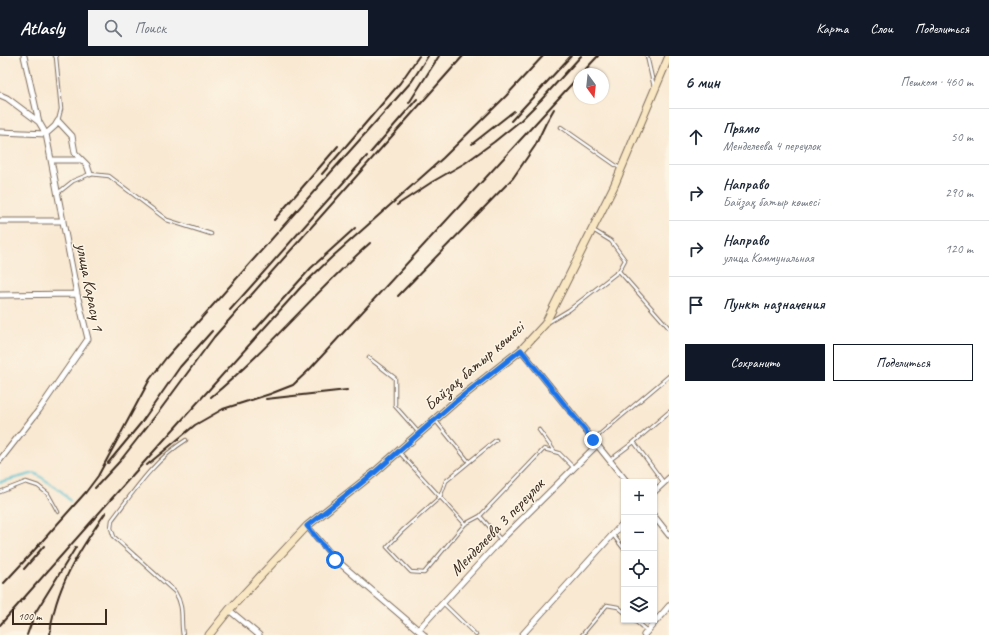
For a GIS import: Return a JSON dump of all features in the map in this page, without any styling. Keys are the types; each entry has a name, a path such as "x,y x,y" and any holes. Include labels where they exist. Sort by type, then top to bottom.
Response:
{"main road":[{"name":"Байзақ батыр көшесі","path":"209,635 229,610 307,526 374,473 419,433 521,350 545,324 621,170 669,56"}],"street":[{"path":"24,56 39,122"},
{"path":"0,95 39,122"},
{"path":"0,132 46,134 58,121 72,136 76,153 86,165 90,174"},
{"name":"улица Карасу 1","path":"0,460 39,410 88,339 77,294 52,160 46,134 39,122"},
{"path":"52,160 82,160"},
{"path":"0,221 63,222"},
{"path":"0,295 77,294"},
{"path":"521,350 625,479"},
{"name":"Менделеева 3 переулок","path":"418,630 501,540 597,445"},
{"path":"657,489 669,478"},
{"path":"657,520 669,535"},
{"path":"307,526 335,560 424,635"},
{"path":"522,635 621,526"},
{"path":"645,633 669,606"},
{"path":"229,610 259,635"}],"lane":[{"path":"55,56 61,109 58,121"},
{"path":"647,56 655,90"},
{"path":"561,127 621,170"},
{"path":"58,194 73,181 90,174 109,176 167,220 211,234"},
{"path":"545,324 569,310 619,271 625,260 611,241 592,229"},
{"path":"619,271 669,328"},
{"path":"369,358 395,378 395,406 419,433"},
{"path":"593,440 669,376"},
{"path":"610,461 669,412"},
{"path":"435,420 469,462"},
{"path":"539,430 556,452"},
{"path":"183,635 182,610 175,592 114,537 111,525 112,520 154,466 186,440"},
{"path":"496,440 446,481 440,497 402,531 387,547 411,572 424,573 465,524 480,516 544,449 559,453 574,468"},
{"path":"634,442 664,483"},
{"path":"399,451 465,524"},
{"path":"0,492 26,482 38,486 48,494 58,512"},
{"path":"480,516 501,540"},
{"path":"613,535 621,545"},
{"path":"443,603 476,635"},
{"path":"582,635 607,605 618,607 621,610"},
{"path":"637,623 645,633"}],"waterway":[{"path":"0,482 35,473 61,491 70,501"}],"railway":[{"path":"322,174 400,83 419,56"},
{"path":"36,548 86,492 98,476 150,379 166,358 412,81 428,56"},
{"path":"409,103 439,56"},
{"path":"95,488 120,461 214,337 463,56"},
{"path":"0,625 301,287 332,257 443,158 506,96 543,56"},
{"path":"511,121 571,56"},
{"path":"397,205 465,163 520,121 581,56"},
{"path":"587,68 598,56"},
{"path":"147,465 195,425 223,409 293,385 309,370 573,83"},
{"path":"371,152 417,99"},
{"path":"398,296 513,178 535,146 554,109"},
{"path":"472,144 514,111"},
{"path":"274,220 338,146"},
{"path":"230,310 367,156"},
{"path":"254,331 311,268 355,228"},
{"path":"211,397 272,341 330,281 370,243"},
{"path":"108,463 141,423 180,367 212,331"},
{"path":"266,399 347,390"},
{"path":"50,635 52,618 70,570 87,540 106,512"},
{"path":"4,583 39,545"},
{"path":"24,569 44,546"},
{"path":"27,635 35,613 76,547"}],"route":[{"path":"335,560 307,526 374,473 455,402 521,350 593,440"}]}
